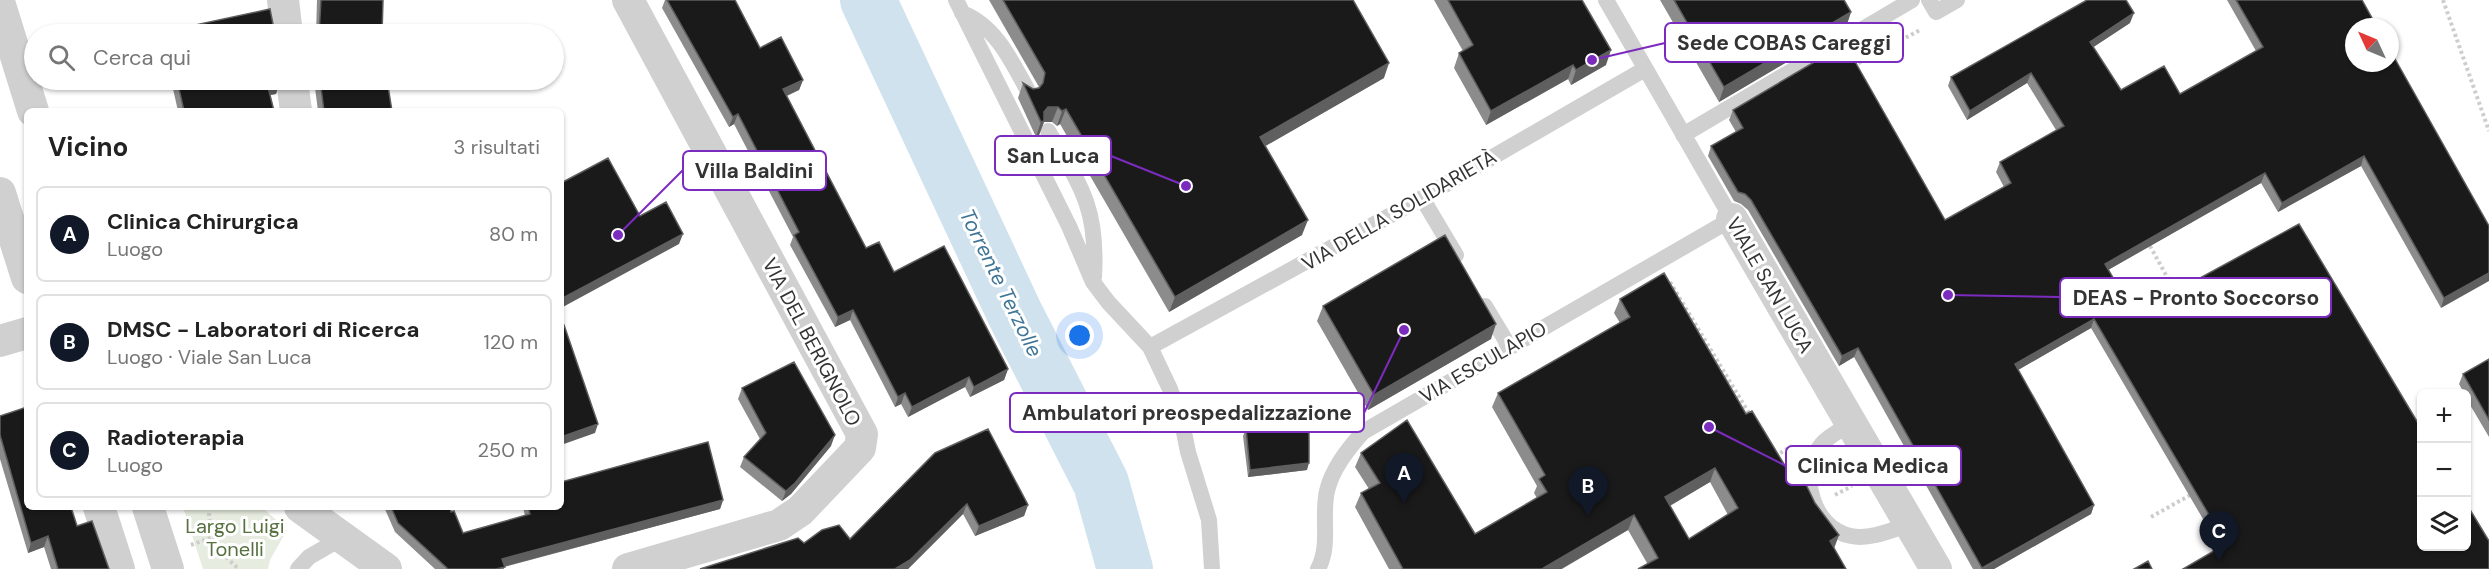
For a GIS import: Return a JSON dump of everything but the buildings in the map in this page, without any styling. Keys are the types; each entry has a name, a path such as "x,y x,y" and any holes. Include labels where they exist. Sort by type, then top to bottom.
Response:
{"street":[{"path":"284,0 286,24"},
{"name":"VIA DEL BERIGNOLO","path":"628,0 862,434 860,448 800,510 779,525 628,569"},
{"path":"0,5 24,82"},
{"path":"26,90 32,108"},
{"path":"293,90 296,108"},
{"path":"0,193 24,269"},
{"name":"VIALE SAN LUCA","path":"1732,219 1936,569"},
{"path":"0,341 24,334"},
{"path":"100,510 119,569"},
{"path":"149,510 168,569"},
{"path":"304,510 356,550 386,569"},
{"path":"333,510 356,550"}],"lane":[{"name":"VIALE SAN LUCA","path":"1606,0 1732,219"},
{"path":"1683,135 1912,0"},
{"path":"1929,0 1936,12 1957,0"},
{"path":"959,7 990,30 1029,93"},
{"path":"959,7 1069,226 1094,282 1107,302 1150,347 1182,422 1188,452 1209,520 1212,569"},
{"name":"VIA DELLA SOLIDARIETÀ","path":"1150,347 1422,198 1645,69"},
{"path":"1048,131 1074,175 1090,210 1096,245 1094,282"},
{"path":"1422,198 1463,267"},
{"name":"VIA ESCULAPIO","path":"1318,569 1323,560 1325,544 1327,491 1346,451 1363,432 1732,219"},
{"path":"1474,287 1509,346"},
{"path":"1851,424 1820,446 1809,470 1810,489 1821,515 1836,530 1852,537 1866,537 1910,524"},
{"path":"298,569 309,557 356,550"}],"path":[{"path":"2443,0 2489,131"},
{"path":"2150,246 2179,297"},
{"path":"1658,262 1750,416"},
{"path":"1768,446 1774,456 1794,445"},
{"path":"2151,517 2199,490"},
{"path":"208,510 213,537 229,561 239,569"}],"green space":[{"name":"Largo Luigi Tonelli","path":"184,510 265,510 287,530 270,560 268,569 203,569"}],"waterway":[{"name":"Torrente Terzolle","path":"868,0 1015,314 1101,483 1125,569"}],"place":[{"name":"Sede COBAS Careggi","path":"1592,60"},
{"name":"San Luca","path":"1186,186"},
{"name":"Villa Baldini","path":"618,235"},
{"name":"DEAS - Pronto Soccorso","path":"1948,295"},
{"name":"Ambulatori preospedalizzazione","path":"1404,330"},
{"name":"Clinica Medica","path":"1709,427"},
{"name":"Clinica Chirurgica","path":"1404,503"},
{"name":"DMSC - Laboratori di Ricerca","path":"1588,516"},
{"name":"Radioterapia","path":"2219,561"}]}
